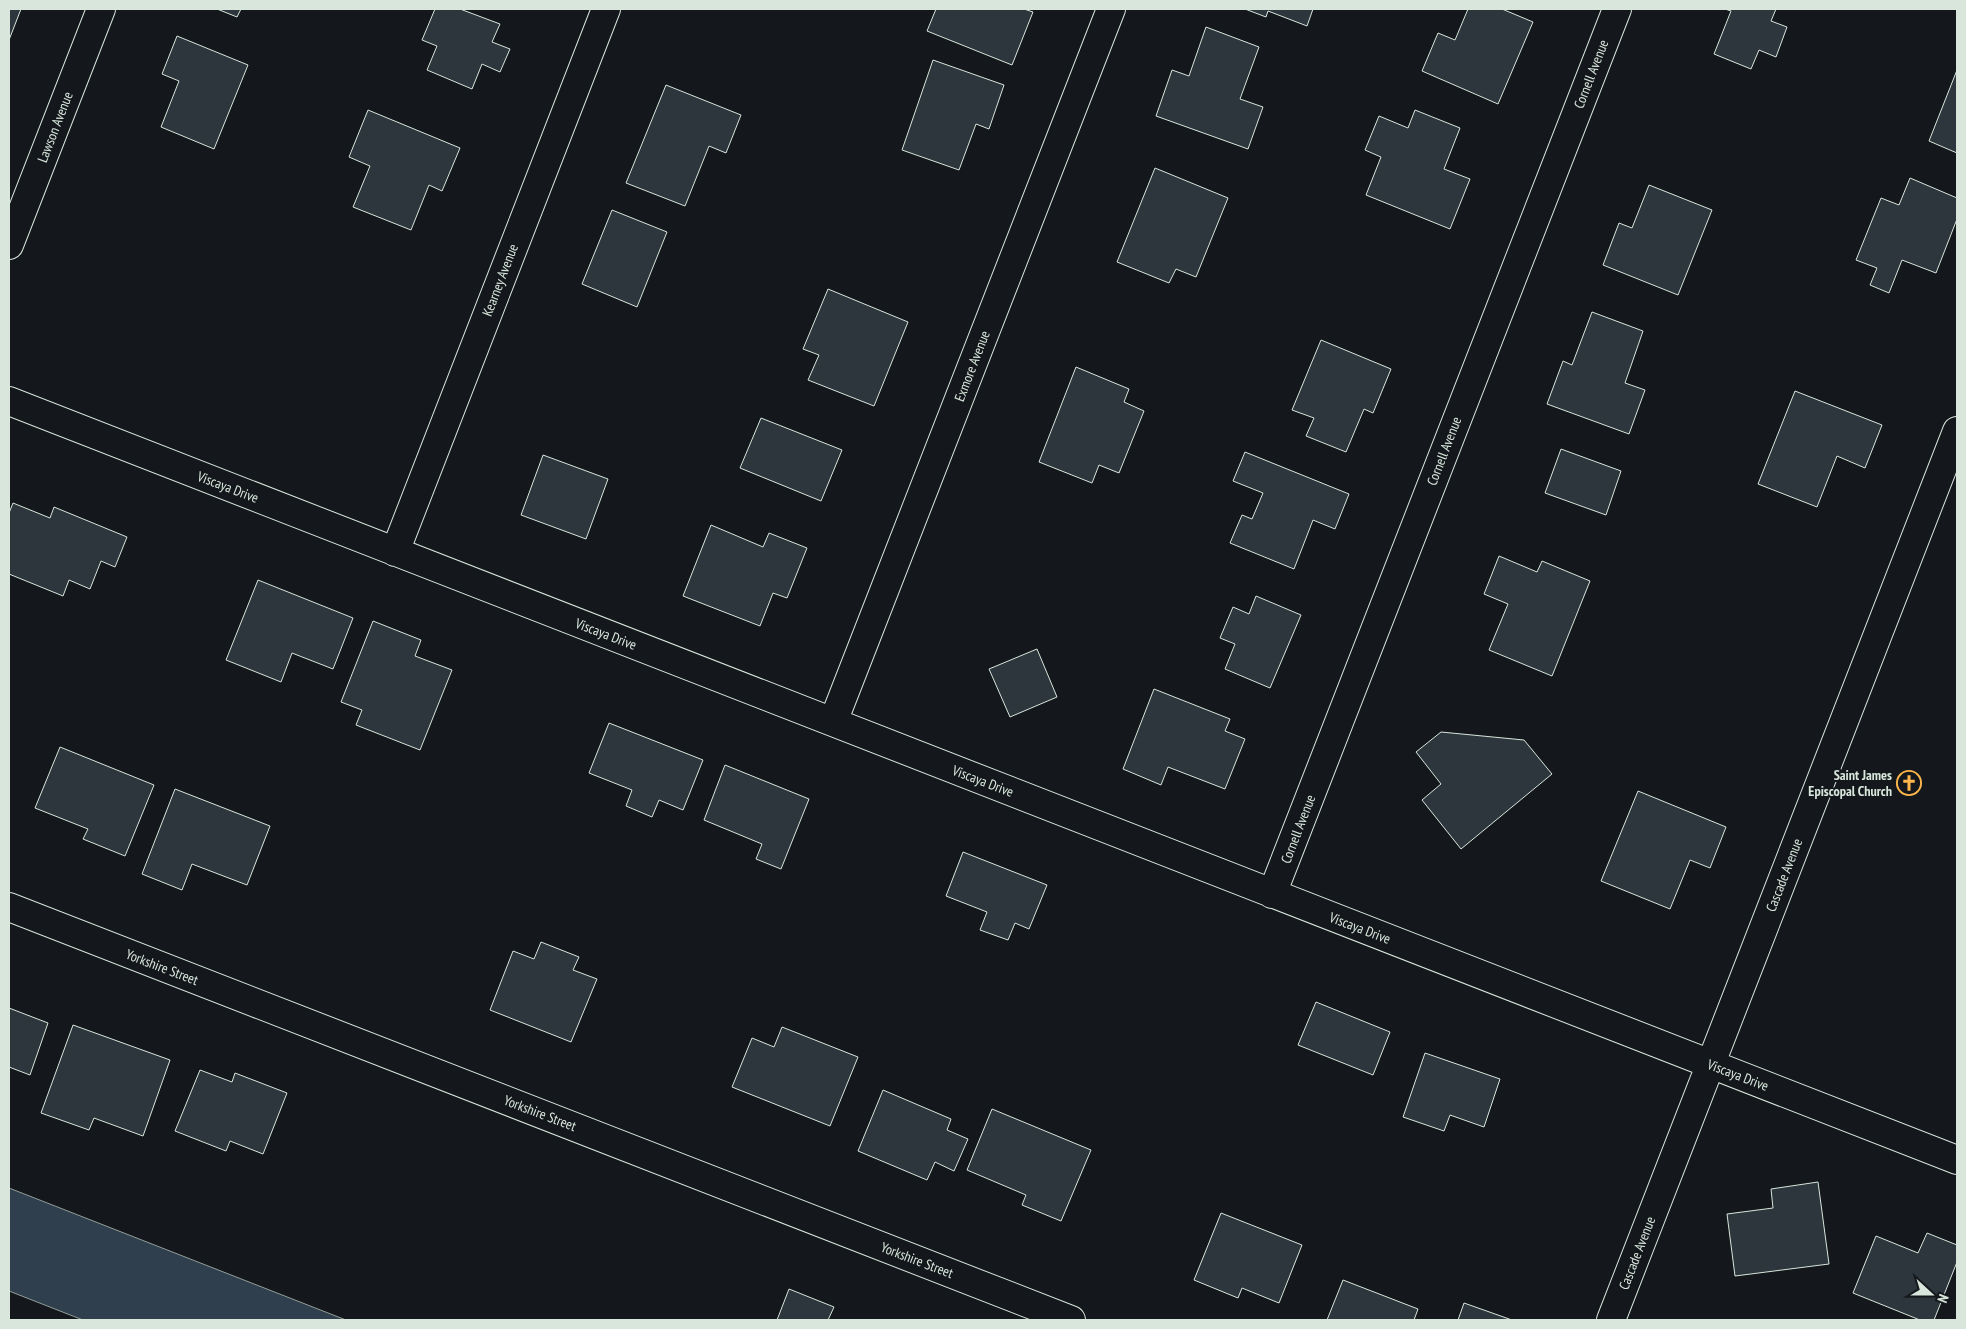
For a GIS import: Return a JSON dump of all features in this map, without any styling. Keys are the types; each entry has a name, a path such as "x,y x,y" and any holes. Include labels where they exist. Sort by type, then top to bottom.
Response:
{"street":[{"name":"Lawson Avenue","path":"9,245 101,9"},
{"name":"Kearney Avenue","path":"395,552 606,9"},
{"name":"Exmore Avenue","path":"833,722 1111,9"},
{"name":"Cornell Avenue","path":"1272,894 1617,9"},
{"name":"Viscaya Drive","path":"9,401 1957,1160"},
{"name":"Cascade Avenue","path":"1611,1320 1957,431"},
{"name":"Yorkshire Street","path":"9,907 1071,1320"}],"water":[{"path":"9,1188 346,1320 83,1320 9,1291"}],"building":[{"path":"9,9 21,9 9,40"},
{"path":"217,9 241,9 237,17"},
{"path":"435,9 460,9 500,24 492,42 510,49 500,72 482,64 472,89 427,70 437,46 422,40"},
{"path":"936,9 1024,9 1033,12 1012,65 927,31"},
{"path":"1245,9 1313,9 1307,26 1268,11 1266,17"},
{"path":"1468,9 1502,9 1533,22 1498,104 1422,71 1438,33 1455,40"},
{"path":"1725,9 1776,9 1771,21 1787,27 1776,57 1759,50 1751,69 1714,54 1731,11"},
{"path":"1206,27 1259,47 1240,99 1263,107 1248,149 1156,116 1172,70 1189,76"},
{"path":"177,36 248,65 214,149 161,127 179,81 162,74"},
{"path":"933,60 1004,85 989,129 976,124 959,170 902,150"},
{"path":"1957,70 1957,153 1929,141"},
{"path":"666,85 741,115 726,153 709,146 685,206 626,183"},
{"path":"368,110 460,148 442,191 429,185 411,230 353,207 370,166 349,157"},
{"path":"1415,110 1460,128 1444,169 1470,179 1450,229 1366,195 1381,157 1365,150 1379,116 1408,128"},
{"path":"1155,168 1228,198 1196,277 1176,269 1169,283 1117,262"},
{"path":"1910,178 1957,198 1957,219 1936,273 1902,260 1889,293 1870,285 1877,268 1856,260 1881,198 1899,205"},
{"path":"1649,185 1712,210 1678,295 1603,265 1619,223 1632,228"},
{"path":"612,210 667,232 637,307 582,284"},
{"path":"828,289 908,322 874,406 808,380 819,355 803,349"},
{"path":"1592,312 1643,331 1625,383 1645,390 1629,434 1547,404 1563,361 1572,365"},
{"path":"1321,340 1391,369 1373,413 1364,409 1346,452 1306,436 1314,418 1292,410"},
{"path":"1076,367 1129,389 1124,402 1144,411 1119,473 1099,465 1092,483 1039,462"},
{"path":"1795,391 1882,425 1865,468 1837,456 1817,507 1758,484"},
{"path":"761,418 842,450 821,501 740,468"},
{"path":"1561,449 1621,471 1606,515 1545,493"},
{"path":"1245,452 1349,494 1335,529 1313,520 1294,569 1230,543 1242,515 1252,519 1263,493 1233,481"},
{"path":"543,455 608,479 586,539 521,515"},
{"path":"13,503 50,518 54,507 127,537 115,567 101,561 90,589 69,580 63,596 9,574 9,513"},
{"path":"711,525 763,547 769,533 807,548 787,598 773,593 760,626 683,596"},
{"path":"1499,556 1537,572 1542,561 1590,581 1552,676 1489,650 1508,604 1484,594"},
{"path":"258,580 353,618 333,669 292,653 281,682 226,660"},
{"path":"1256,596 1301,615 1270,688 1225,669 1235,644 1220,638 1233,607 1249,614"},
{"path":"373,621 421,640 415,656 452,670 420,750 356,725 362,710 341,702"},
{"path":"1037,649 1057,697 1010,717 989,669"},
{"path":"1154,689 1230,719 1225,731 1245,739 1225,789 1168,767 1161,785 1123,769"},
{"path":"609,723 703,760 683,810 659,800 652,817 626,806 632,790 589,773"},
{"path":"1441,732 1524,740 1552,774 1461,849 1422,800 1441,784 1416,752"},
{"path":"60,747 154,785 125,856 83,839 88,829 35,808"},
{"path":"725,765 809,799 781,869 756,859 762,844 704,820"},
{"path":"175,789 270,826 247,885 192,864 182,890 142,874"},
{"path":"1638,791 1726,827 1710,868 1690,860 1670,909 1601,881"},
{"path":"963,852 1047,885 1029,929 1015,923 1008,940 980,930 987,912 946,896"},
{"path":"541,942 579,957 573,970 597,979 571,1042 490,1010 513,951 534,959"},
{"path":"1316,1002 1390,1032 1373,1075 1298,1045"},
{"path":"9,1008 48,1023 30,1075 9,1067"},
{"path":"73,1025 170,1060 143,1136 94,1118 89,1130 41,1113"},
{"path":"782,1027 858,1057 830,1126 732,1087 752,1038 774,1047"},
{"path":"1425,1053 1500,1079 1484,1127 1450,1115 1444,1131 1403,1117"},
{"path":"200,1070 232,1082 235,1073 287,1093 263,1154 230,1141 226,1151 175,1131"},
{"path":"883,1090 951,1119 947,1130 968,1139 954,1171 935,1162 927,1180 858,1151"},
{"path":"992,1109 1091,1150 1061,1221 1022,1205 1026,1195 967,1170"},
{"path":"1818,1182 1829,1264 1735,1276 1727,1214 1773,1208 1771,1189"},
{"path":"1221,1213 1302,1245 1279,1303 1242,1288 1238,1298 1194,1280"},
{"path":"1927,1233 1957,1245 1957,1262 1934,1320 1920,1320 1853,1293 1876,1236 1918,1253"},
{"path":"1343,1280 1418,1309 1414,1320 1327,1320"},
{"path":"789,1289 834,1307 828,1320 777,1320"},
{"path":"1464,1303 1512,1320 1458,1320"}],"place":[{"name":"Saint James Episcopal Church","path":"1909,783"}]}
